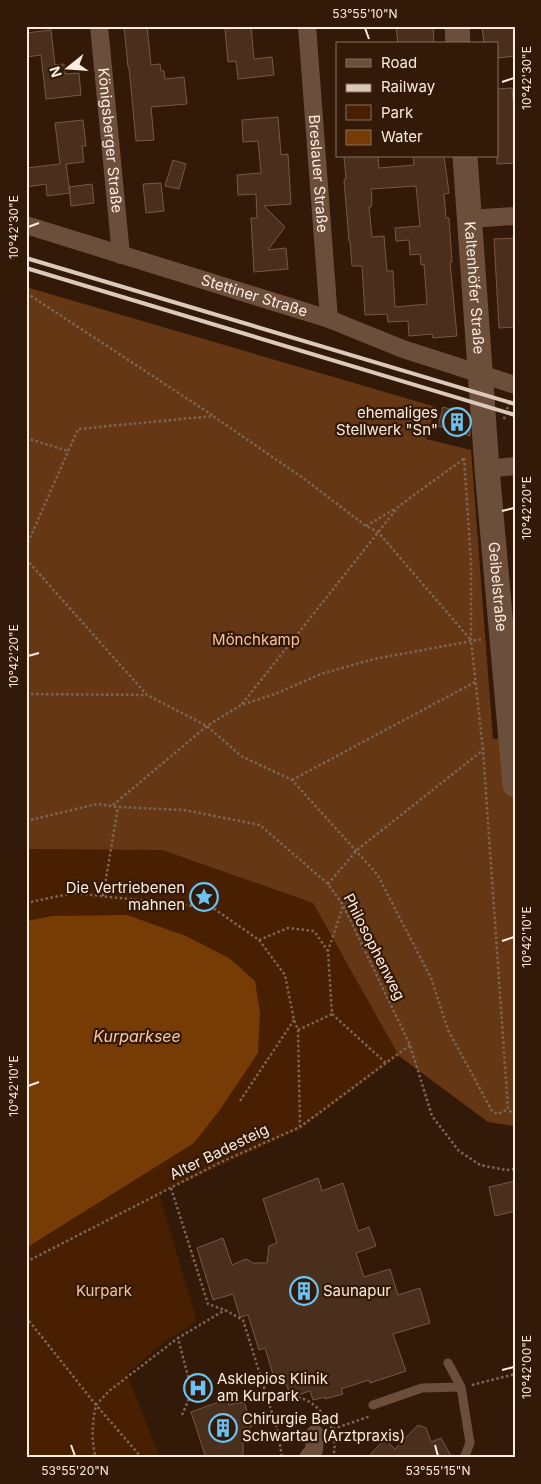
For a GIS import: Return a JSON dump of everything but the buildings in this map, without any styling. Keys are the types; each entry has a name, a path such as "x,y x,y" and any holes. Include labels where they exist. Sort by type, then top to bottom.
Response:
{"street":[{"name":"Königsberger Straße","path":"99,26 121,256"},
{"name":"Breslauer Straße","path":"307,26 329,319"},
{"path":"457,26 458,42"},
{"name":"Kaltenhöfer Straße","path":"465,158 480,374 493,423"},
{"path":"468,219 515,216"},
{"name":"Stettiner Straße","path":"26,225 329,319 403,349 480,374 513,390"},
{"name":"Geibelstraße","path":"493,423 479,462 502,637 515,785"},
{"path":"479,462 515,466"},
{"path":"308,1458 314,1450 320,1432"}],"lane":[{"path":"448,1363 461,1387 470,1443 464,1458"},
{"path":"373,1405 422,1388 461,1387"}],"path":[{"path":"26,294 110,347 213,416 303,478 366,526 378,532 471,640"},
{"path":"493,423 513,390"},
{"path":"26,547 78,429 213,416"},
{"path":"26,438 68,451"},
{"path":"366,526 399,506 464,458"},
{"path":"464,458 479,462"},
{"path":"464,458 471,561 471,640 483,750 508,1109 515,1116"},
{"path":"241,705 399,506"},
{"path":"26,559 147,695 207,726 241,756 292,780 357,850 378,874 431,978 448,1030 492,1111 498,1114 508,1109"},
{"path":"113,806 207,726 241,705 275,694 321,674 374,659 471,640 502,637"},
{"path":"292,780 475,682"},
{"path":"26,694 147,695"},
{"path":"328,884 357,850 483,750"},
{"name":"Philosophenweg","path":"26,821 97,804 184,810 260,826 328,884 343,905 410,1045 432,1116 458,1151 480,1165 515,1170"},
{"path":"103,896 118,806"},
{"path":"26,903 73,893 213,908 259,940 285,975 294,1020 298,1030 300,1127"},
{"path":"343,905 328,952 332,1014 387,1064"},
{"path":"259,940 288,928 314,931 328,952"},
{"path":"298,1030 332,1014"},
{"path":"240,1101 294,1020"},
{"name":"Alter Badesteig","path":"26,1262 218,1163 300,1127 410,1045"},
{"path":"170,1188 208,1304 225,1310 243,1320 278,1432 282,1458"},
{"path":"96,1458 92,1438 96,1405 109,1391 178,1338 225,1310"},
{"path":"26,1317 96,1405 142,1458"},
{"path":"178,1338 192,1392 182,1416"},
{"path":"461,1387 515,1374"},
{"path":"320,1432 375,1414 373,1405"}],"green space":[{"name":"Mönchkamp","path":"26,287 436,407 426,439 471,450 493,739 515,737 515,1126 488,1122 399,1056 313,903 162,850 26,849"},
{"name":"Kurpark","path":"26,849 162,850 313,903 399,1056 301,1129 159,1194 197,1321 163,1343 127,1374 160,1458 26,1458 26,1248 194,1143 258,1053 260,1013 255,981 52,916 26,921"}],"water":[{"name":"Kurparksee","path":"127,915 186,936 229,958 255,981 260,1013 258,1053 219,1111 194,1143 26,1248 26,921 52,916"}],"railway":[{"path":"26,258 515,404"},
{"path":"26,268 515,415"}],"place":[{"name":"ehemaliges Stellwerk \"Sn\"","path":"457,422"},
{"name":"Die Vertriebenen mahnen","path":"204,897"},
{"name":"Saunapur","path":"304,1291"},
{"name":"Asklepios Klinik am Kurpark","path":"198,1388"},
{"name":"Chirurgie Bad Schwartau (Arztpraxis)","path":"223,1428"}]}
